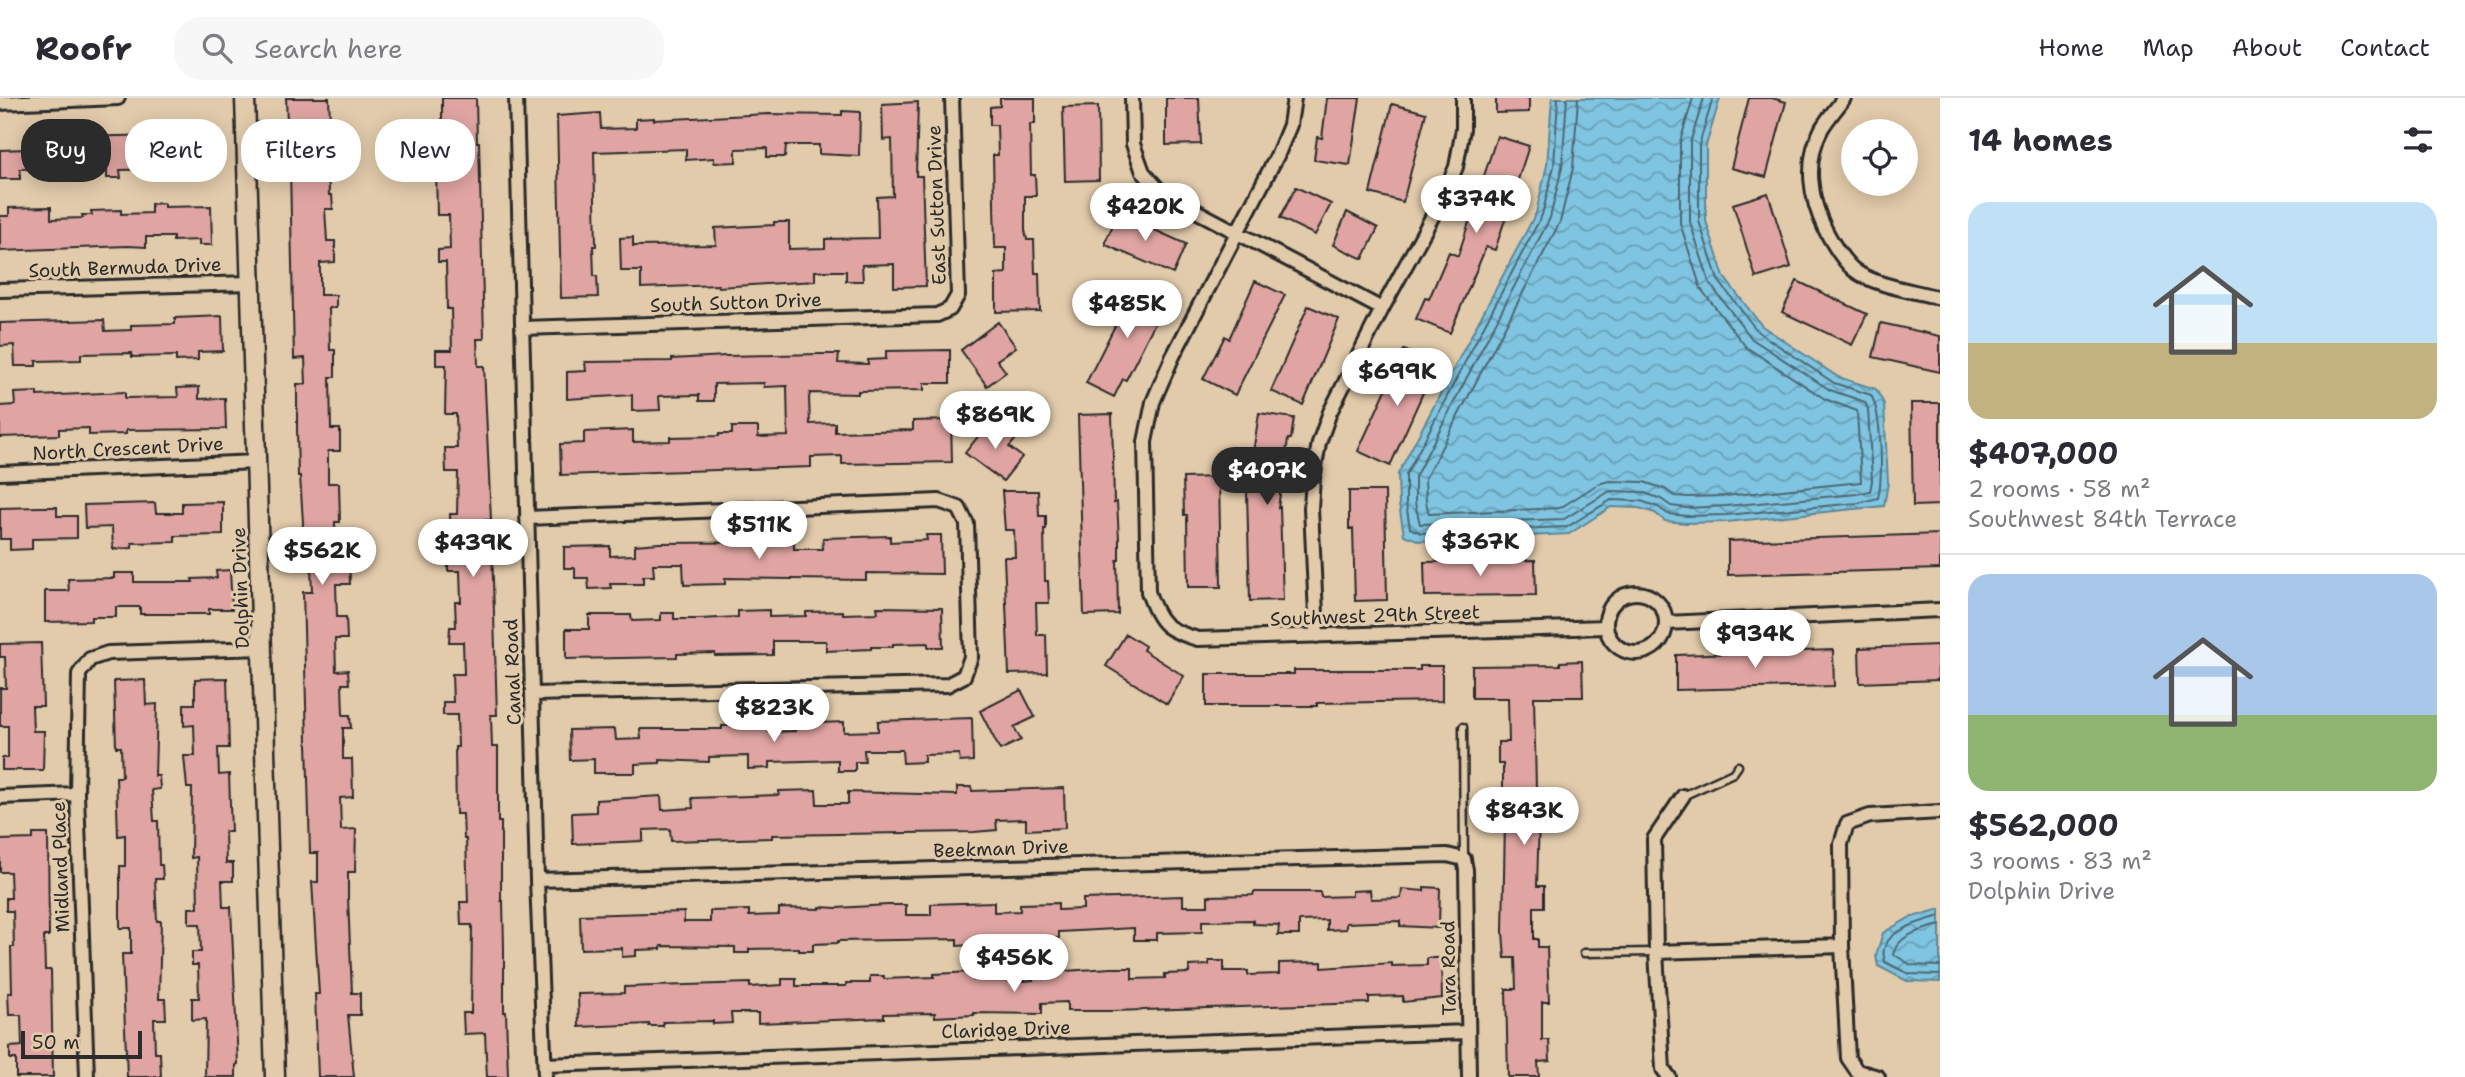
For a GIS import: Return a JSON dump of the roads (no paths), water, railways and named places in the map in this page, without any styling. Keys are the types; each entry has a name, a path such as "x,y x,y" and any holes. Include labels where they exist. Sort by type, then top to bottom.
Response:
{"street":[{"path":"0,103 118,98"},
{"name":"Dolphin Drive","path":"245,98 275,1077"},
{"name":"Canal Road","path":"516,98 537,880 545,1071"},
{"name":"East Sutton Drive","path":"950,309 958,295 953,98"},
{"path":"1132,98 1133,144 1143,172 1162,193 1382,309"},
{"path":"1237,234 1278,154 1290,125 1294,98"},
{"path":"1317,636 1311,508 1319,443 1330,412 1443,197 1456,167 1463,129 1464,98"},
{"path":"1844,98 1821,129 1812,156 1810,182 1818,214 1834,246 1854,270 1880,282 1940,298"},
{"name":"Southwest 29th Street","path":"1237,234 1172,358 1153,402 1145,442 1148,592 1155,613 1173,632 1198,639 1605,627"},
{"name":"South Bermuda Drive","path":"0,290 251,283"},
{"name":"South Sutton Drive","path":"522,328 937,315 950,309"},
{"name":"North Crescent Drive","path":"0,473 257,462"},
{"path":"527,518 939,501 959,508 967,524 971,656 964,676 947,685 532,694"},
{"path":"1634,593 1644,594 1660,604 1666,623 1660,642 1643,653 1623,650 1608,636 1605,627 1609,608 1616,600 1634,593"},
{"path":"1666,623 1940,610"},
{"name":"Midland Place","path":"87,1077 77,794 79,674 90,659 108,653 263,648"},
{"path":"0,797 77,794"},
{"path":"1669,1077 1663,1069 1656,952 1654,839 1683,796"},
{"path":"1878,1077 1857,1072 1847,1058 1840,844 1847,824 1870,816 1940,811"},
{"name":"Beekman Drive","path":"537,880 1447,855 1464,859"},
{"name":"Tara Road","path":"1464,859 1469,1077"},
{"path":"1656,952 1842,946"},
{"name":"Claridge Drive","path":"545,1071 1468,1032"}],"lane":[{"path":"1463,727 1464,859"},
{"path":"1683,796 1733,773 1738,766"},
{"path":"1584,953 1656,952"}],"water":[{"path":"1552,98 1720,98 1706,146 1706,221 1724,277 1762,326 1838,377 1876,389 1884,404 1888,483 1884,506 1727,522 1686,523 1665,521 1655,513 1639,508 1611,507 1569,534 1420,541 1404,535 1398,474 1536,213 1547,165"},
{"path":"1940,909 1940,982 1907,981 1878,966 1876,955 1883,933 1909,918"}]}
